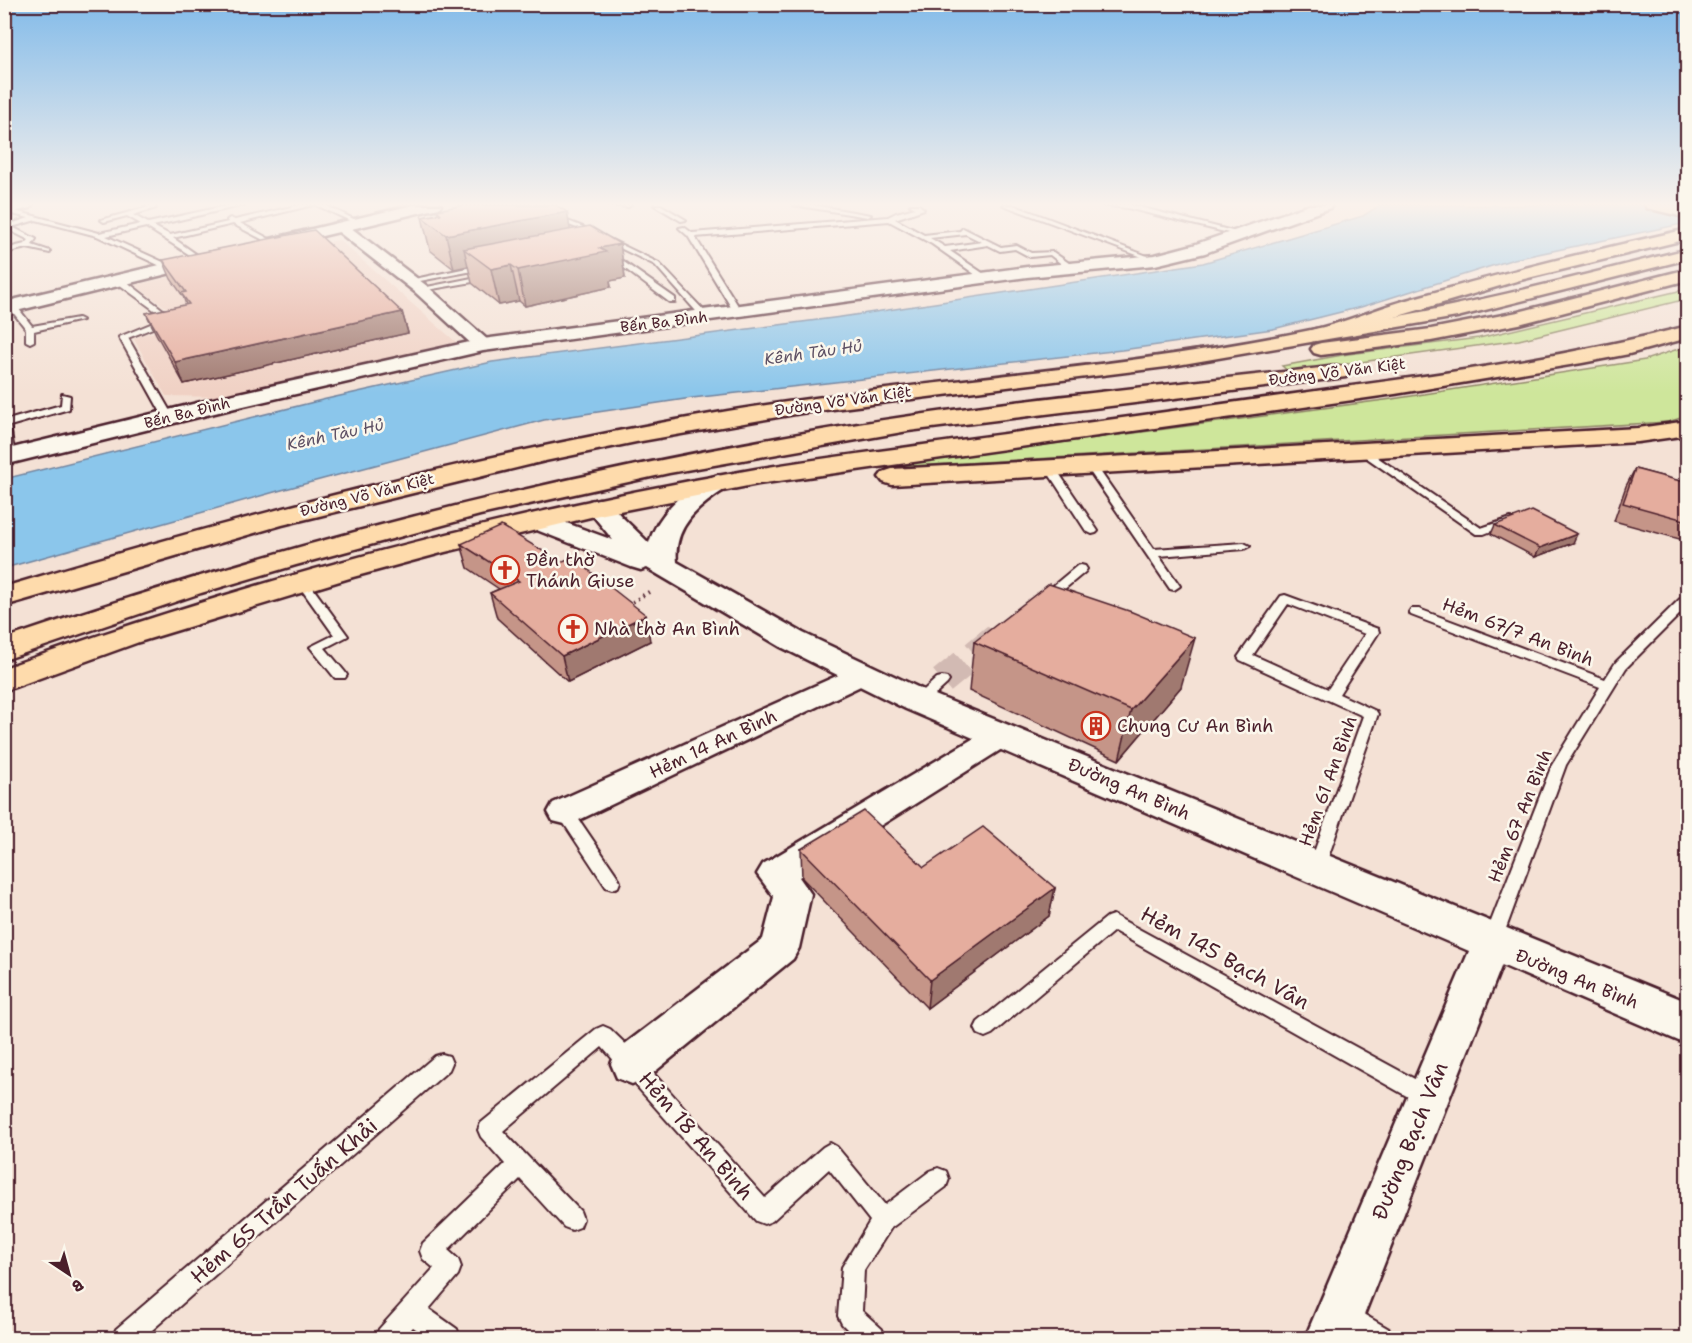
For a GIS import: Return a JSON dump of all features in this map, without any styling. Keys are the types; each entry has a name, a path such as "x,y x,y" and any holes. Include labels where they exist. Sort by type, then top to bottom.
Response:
{"main road":[{"name":"Đường Võ Văn Kiệt","path":"4,650 168,594 486,508 582,475 814,404 1202,355 1316,335 1395,309 1547,268"},
{"path":"1316,335 1364,330 1512,300 1636,268"},
{"name":"Đường Võ Văn Kiệt","path":"4,680 128,635 438,545 539,521 582,475 819,418 1111,380 1468,329 1529,316 1688,273"},
{"name":"Đường Võ Văn Kiệt","path":"1399,365 1535,345 1624,327"},
{"name":"Đường Võ Văn Kiệt","path":"4,597 236,528 409,483 582,475 717,483 1407,385 1607,352 1688,332"},
{"path":"1111,380 1202,355"},
{"name":"Đường Võ Văn Kiệt","path":"4,613 138,571 358,509 871,430 1364,369"},
{"name":"Đường Võ Văn Kiệt","path":"758,476 831,481 1684,431"},
{"path":"486,508 519,510 539,521"}],"street":[{"path":"8,308 170,268"},
{"path":"393,268 483,345"},
{"name":"Bến Ba Đình","path":"7,458 483,345 1075,268"},
{"name":"Đường An Bình","path":"582,475 612,526 626,539 671,571 753,619 861,674 931,692 1002,735 1491,944 1688,1024"},
{"path":"671,571 661,555 662,545 676,516 696,497 717,483"},
{"path":"539,521 671,571"},
{"name":"Hẻm 14 An Bình","path":"565,812 861,674"},
{"name":"Hẻm 18 An Bình","path":"632,1064 780,948 793,894 775,874 1002,735"},
{"name":"Đường Bạch Vân","path":"1335,1325 1491,944"}],"lane":[{"path":"415,285 480,268"},
{"path":"624,268 672,300"},
{"path":"660,268 706,317"},
{"path":"711,268 738,312"},
{"path":"970,268 986,278"},
{"path":"415,285 499,274"},
{"path":"119,280 171,320 123,337 169,418"},
{"path":"8,308 30,329 30,341"},
{"path":"30,329 78,320"},
{"path":"7,458 5,424 66,407 66,396"},
{"path":"1361,449 1480,532 1520,518"},
{"path":"1091,466 1174,586"},
{"path":"1050,468 1092,531"},
{"path":"1152,553 1244,546"},
{"path":"1040,602 1081,569"},
{"path":"303,583 342,636 317,647 340,675"},
{"name":"Hẻm 67 An Bình","path":"1491,944 1559,765 1621,665 1688,598"},
{"name":"Hẻm 61 An Bình","path":"1316,869 1371,714 1331,696 1245,657 1285,599 1373,632 1331,696"},
{"name":"Hẻm 67/7 An Bình","path":"1415,612 1608,685"},
{"path":"565,812 612,882"},
{"name":"Hẻm 145 Bạch Vân","path":"985,1028 1113,922 1428,1097"},
{"name":"Hẻm 18 An Bình","path":"520,1164 488,1130 603,1035 632,1064 764,1213 830,1154 883,1220"},
{"name":"Hẻm 65 Trần Tuấn Khải","path":"124,1338 442,1063"},
{"path":"388,1338 450,1267 431,1251 520,1164 572,1219"},
{"path":"873,1338 850,1316 853,1268 883,1220 939,1179"},
{"path":"412,1311 448,1338"},
{"path":"1335,1325 1380,1338"}],"path":[{"path":"621,609 671,571"},
{"path":"619,599 627,605"}],"shaded area":[{"path":"214,268 371,268 456,342 227,397 166,396 134,339 185,325 182,319 135,285"}],"green space":[{"path":"1687,289 1687,299 1519,340 1289,372 1282,366 1348,354 1479,338"},
{"path":"1687,346 1687,416 1668,422 861,469 1392,399 1645,360"}],"water":[{"name":"Kênh Tàu Hủ","path":"1172,268 1486,268 1361,307 1273,329 1122,350 692,398 544,420 278,491 5,568 4,479 322,400 492,362 841,317"}],"building":[{"path":"169,268 354,268 402,312 175,362 146,313 189,304 181,293 186,292"},
{"path":"1635,469 1688,483 1688,521 1623,503"},
{"path":"1532,511 1577,534 1540,548 1495,525"},
{"path":"501,526 561,562 572,557 646,615 562,656 490,593 519,581 461,544"},
{"path":"1049,584 1132,612 1195,638 1131,710 974,642"},
{"path":"864,811 924,867 983,827 1055,888 930,980 801,849"}],"tunnel":[{"path":"942,681 1003,631"}],"place":[{"name":"Đền thờ Thánh Giuse","path":"505,570"},
{"name":"Nhà thờ An Bình","path":"573,629"},
{"name":"Chung Cư An Bình","path":"1096,726"}]}
